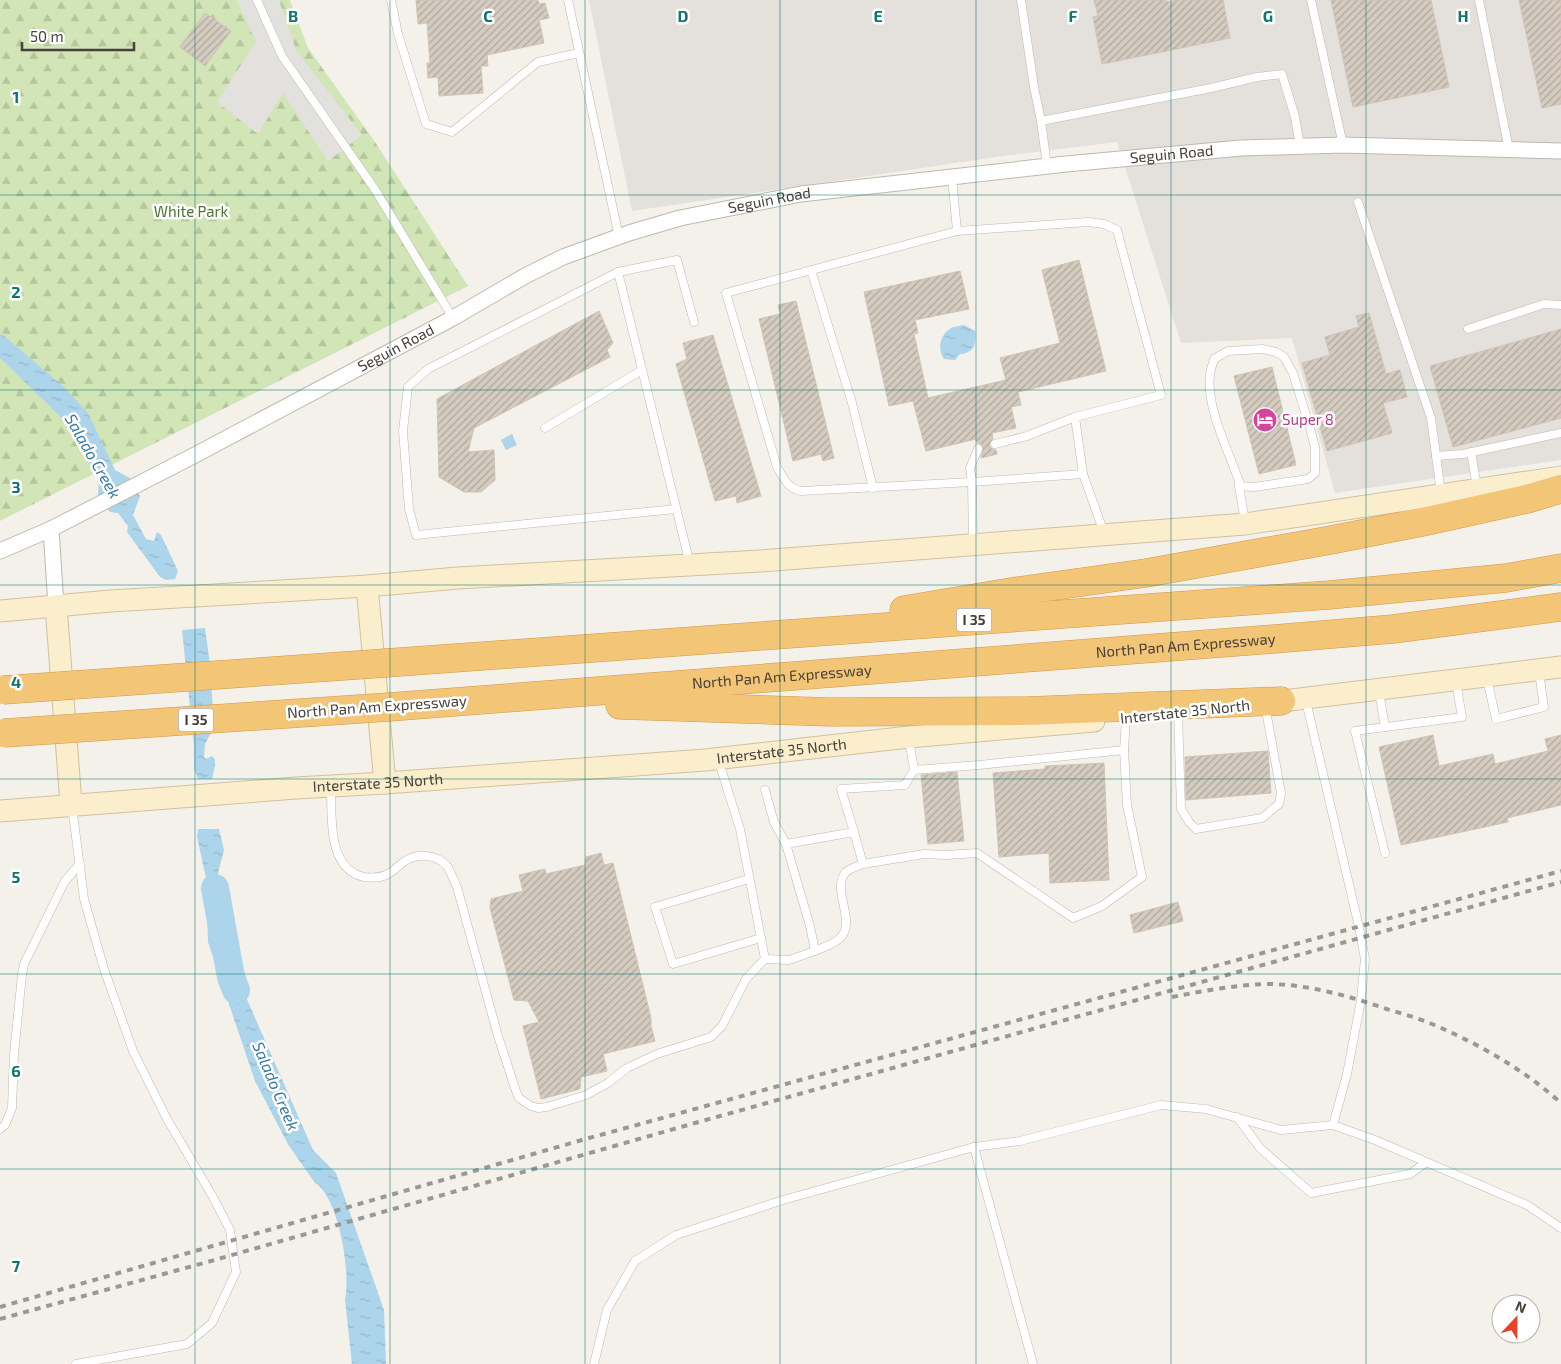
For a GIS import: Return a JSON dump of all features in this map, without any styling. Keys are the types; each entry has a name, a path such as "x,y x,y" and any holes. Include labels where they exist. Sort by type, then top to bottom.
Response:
{"highway":[{"path":"819,632 908,609 1146,573 1418,523 1527,499 1561,489"},
{"name":"I 35","path":"2,690 1329,595 1506,578 1561,568"},
{"name":"North Pan Am Expressway","path":"2,733 474,701 1274,639 1393,628 1561,607"},
{"path":"474,701 832,712 1026,711 1284,701"}],"main road":[{"path":"0,611 458,578 690,565 1245,524 1561,477"},
{"path":"367,586 385,783"},
{"path":"56,606 71,804"},
{"name":"Interstate 35 North","path":"0,811 71,804 717,758 909,737 1126,718 1561,668"}],"street":[{"name":"Seguin Road","path":"0,552 51,529 148,479 453,318 525,276 556,261 619,237 680,218 801,194 1047,166 1241,148 1343,145 1561,151"},
{"path":"51,529 56,606"}],"lane":[{"path":"257,0 282,56 374,188 453,318"},
{"path":"391,0 398,34 426,124 452,132 538,62 580,53"},
{"path":"568,0 619,237"},
{"path":"1021,0 1047,166"},
{"path":"1311,0 1343,145"},
{"path":"1479,0 1509,150"},
{"path":"1041,121 1192,92 1257,76 1282,74 1295,117 1300,146"},
{"path":"952,177 957,231"},
{"path":"1358,202 1431,418 1441,495"},
{"path":"995,444 1027,436 1075,417 1161,395 1117,230 1104,224 1088,222 957,231 726,293 777,467 788,486 795,490 873,488 1083,474"},
{"path":"676,509 416,535 409,509 403,431 408,387 428,369 618,272 677,260 694,322"},
{"path":"811,270 852,403 873,488"},
{"path":"618,272 690,565"},
{"path":"1468,329 1544,304 1561,305"},
{"path":"1239,486 1254,486 1308,479 1315,473 1315,448 1293,373 1284,357 1276,352 1262,349 1228,351 1214,359 1210,374 1211,398 1239,486 1245,524"},
{"path":"545,428 642,370"},
{"path":"1075,417 1083,474 1105,535"},
{"path":"1436,456 1471,452 1561,433"},
{"path":"974,545 970,468 978,449"},
{"path":"1471,452 1477,490"},
{"path":"1486,676 1496,719 1544,706 1539,670"},
{"path":"1384,853 1355,731 1462,716 1456,680"},
{"path":"1379,690 1385,727"},
{"path":"1178,712 1180,809 1196,829 1262,818 1279,804 1284,701"},
{"path":"1284,701 1360,927 1365,959 1356,1034 1333,1124"},
{"path":"331,786 333,827 337,852 341,862 348,870 357,875 378,878 388,874 406,860 418,856 429,856 446,866 457,887 498,1036 516,1091 519,1098 531,1106 547,1108 586,1095 608,1083 627,1068 657,1054 712,1037 722,1026 746,979 766,959 789,960 832,944 842,936 846,922 841,881 846,872 863,864 924,854 978,853 1073,918 1102,906 1142,877 1127,805 1124,750 1126,718"},
{"path":"863,864 841,790 905,785 914,770 909,737"},
{"path":"914,770 1124,750"},
{"path":"717,758 740,829 766,959"},
{"path":"765,790 774,822 786,844 810,926 814,950"},
{"path":"71,804 84,899 104,969 133,1052 167,1119 213,1197 230,1230 236,1272 212,1323 187,1344 76,1364"},
{"path":"786,844 854,832"},
{"path":"0,1130 5,1125 12,1108 14,1054 24,964 65,881 80,864"},
{"path":"749,879 655,907 672,964 761,938"},
{"path":"594,1364 607,1310 635,1261 676,1235 783,1200 974,1147 1020,1141 1161,1105 1206,1108 1281,1130 1333,1124 1527,1205 1561,1228"},
{"path":"1236,1117 1260,1148 1311,1193 1410,1174 1425,1162"},
{"path":"974,1147 1033,1364"}],"shaded area":[{"path":"237,0 279,0 296,50 362,135 328,161 283,93 258,134 217,102 256,42"},
{"path":"589,0 1561,0 1561,460 1335,493 1292,338 1181,343 1117,142 1003,156 632,211"}],"green space":[{"name":"White Park","path":"0,0 290,0 308,48 375,142 468,286 0,521"}],"water":[{"path":"964,325 975,331 974,347 969,352 960,354 955,360 944,359 940,346 944,334 951,328"},
{"path":"0,334 64,387 88,413 115,470 130,478 140,496 133,515 146,539 154,541 157,532 161,535 178,571 175,579 166,580 160,577 127,532 128,526 118,513 110,512 98,495 99,479 64,420 0,358"},
{"path":"512,434 517,445 506,450 501,440"},
{"path":"205,628 210,664 214,727 205,744 204,757 206,759 212,756 215,759 215,765 212,779 198,779 194,769 194,746 182,630"},
{"path":"198,829 219,829 224,850 218,873 224,915 220,938 313,1150 336,1173 384,1310 386,1364 352,1364 345,1300 346,1273 337,1219 323,1191 315,1183 289,1146 255,1081 208,942 206,878 197,837"}],"building":[{"path":"416,0 538,0 539,4 545,3 549,18 539,20 544,43 487,55 488,66 481,66 483,93 439,96 438,77 428,78 427,63 430,63 427,23 418,24"},
{"path":"1094,0 1166,0 1166,2 1177,0 1223,0 1230,38 1102,64 1093,17 1098,16"},
{"path":"1331,0 1431,0 1449,87 1353,107"},
{"path":"1519,0 1561,0 1561,104 1542,108"},
{"path":"205,13 231,31 205,66 180,47"},
{"path":"1079,260 1106,371 1018,392 1021,405 1011,407 1016,428 992,433 993,439 989,445 996,450 997,454 981,458 983,448 981,444 977,443 976,439 926,451 913,401 889,406 864,292 960,271 969,309 915,320 918,333 914,334 928,398 1006,380 1000,358 1060,343 1042,270"},
{"path":"796,301 834,458 823,461 821,454 793,461 759,319 780,314 778,305"},
{"path":"599,311 613,343 607,350 610,357 474,428 468,452 494,450 495,480 481,492 464,492 439,477 437,399"},
{"path":"1369,313 1386,374 1400,370 1407,397 1383,403 1392,433 1327,451 1302,363 1330,355 1325,337 1359,327 1356,316"},
{"path":"1561,329 1561,418 1453,447 1430,366"},
{"path":"713,335 761,496 737,503 736,496 715,501 676,364 687,359 683,343"},
{"name":"Super 8","path":"1272,367 1296,465 1259,474 1234,376"},
{"path":"1433,735 1439,766 1493,754 1495,764 1548,751 1545,739 1561,735 1561,805 1507,818 1508,822 1401,845 1379,747"},
{"path":"1268,751 1271,793 1186,800 1185,757"},
{"path":"1104,763 1109,880 1050,883 1049,853 999,857 993,773 1045,769 1045,766"},
{"path":"957,772 964,841 928,844 921,775"},
{"path":"601,853 604,865 613,863 655,1041 603,1054 607,1071 581,1077 580,1089 541,1099 523,1026 539,1022 528,1001 514,1000 490,908 491,899 523,891 519,875 545,869 546,874 585,865 586,857"},
{"path":"1178,902 1183,921 1134,933 1130,915"}],"waterway":[{"name":"Salado Creek","path":"215,888 231,977 236,990"}],"railway":[{"path":"0,1307 582,1140 1561,871"},
{"path":"0,1319 1561,882"},
{"path":"1172,997 1231,987 1266,984 1296,986 1339,994 1420,1019 1467,1040 1516,1068 1561,1103"}],"place":[{"name":"Super 8","path":"1265,420"}]}
